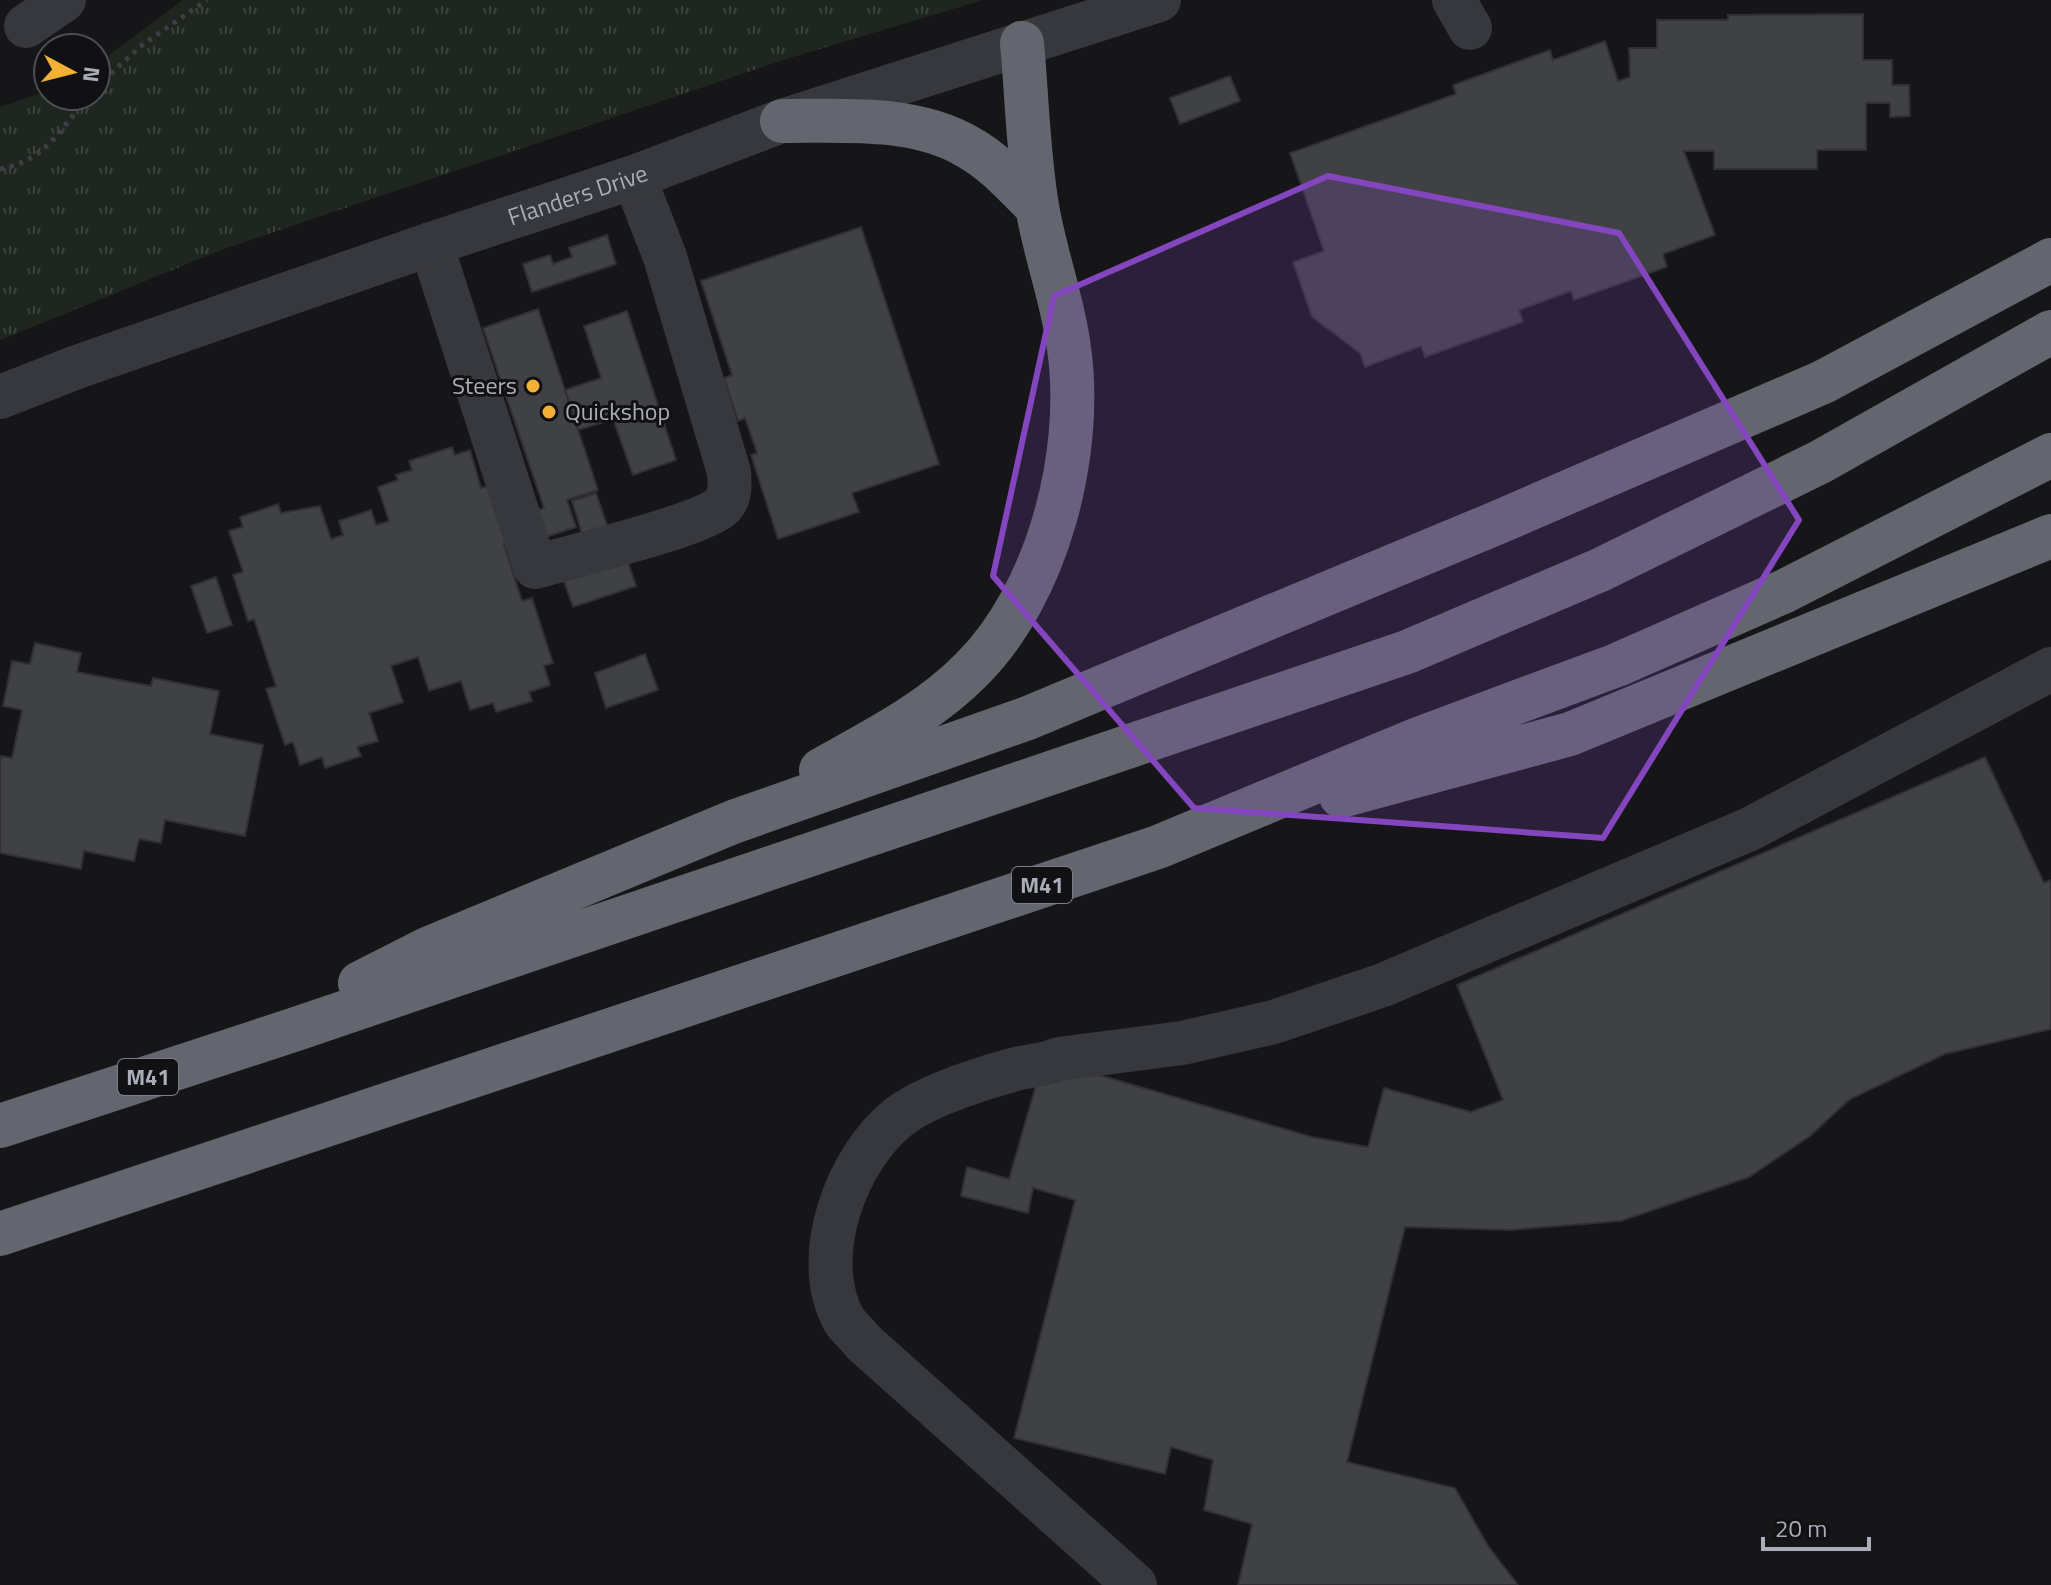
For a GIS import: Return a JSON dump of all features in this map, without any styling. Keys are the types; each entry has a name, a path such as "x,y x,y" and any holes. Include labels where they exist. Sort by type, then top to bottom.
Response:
{"highway":[{"path":"733,822 926,709 973,668 1007,624 1030,582 1063,493 1070,450 1072,388 1069,348 1037,207 1022,43"},
{"path":"782,121 859,121 936,133 967,146 998,167 1037,207"},
{"path":"296,1029 340,995 427,949 733,822 1028,718 1509,518 1823,382 2051,260"},
{"name":"M41","path":"0,1126 296,1029 1407,652 1600,570 1806,469 1996,366 2051,332"},
{"name":"M41","path":"0,1234 1158,847 1418,739 1673,640 1785,591 2051,455"},
{"path":"1158,847 1570,734 2051,536"}],"street":[{"path":"26,26 64,0"},
{"name":"Flanders Drive","path":"0,397 77,367 431,244 634,177 782,121 1159,0"},
{"path":"431,244 535,567 694,520 723,505 729,495 729,472 669,271 634,177"},
{"path":"1135,1585 864,1343 844,1319 833,1283 831,1251 835,1223 849,1178 875,1141 901,1115 958,1088 1015,1069 1228,1033 1274,1022 1383,985 1750,829 2051,669"}],"path":[{"path":"112,72 142,45 207,0"},
{"path":"0,169 35,158 52,143 76,112"}],"highlighted area":[{"path":"1328,176 1619,233 1799,520 1603,838 1194,808 993,576 1054,296"}],"green space":[{"path":"183,0 983,0 783,60 224,249 0,340 0,107 32,96 32,112 112,112 112,53"}],"building":[{"path":"1863,14 1863,60 1892,60 1892,85 1909,85 1910,116 1890,117 1890,103 1866,103 1866,150 1817,150 1817,169 1714,169 1714,151 1684,151 1715,235 1663,254 1667,267 1574,300 1571,291 1519,310 1523,322 1425,357 1421,346 1365,367 1360,353 1312,317 1293,262 1324,251 1290,153 1456,94 1453,85 1550,50 1553,60 1605,41 1618,81 1630,77 1629,48 1657,48 1657,20 1728,20 1728,15"},
{"path":"1230,76 1240,101 1180,124 1170,98"},
{"path":"861,227 939,464 852,493 859,512 778,539 751,455 757,453 745,418 738,421 724,378 732,375 701,281"},
{"path":"607,235 616,264 532,292 523,264 550,255 553,264 572,257 569,248"},
{"path":"538,309 598,490 567,500 576,527 543,538 534,512 544,508 483,328"},
{"path":"627,311 676,460 633,475 613,419 578,430 565,390 601,378 584,326"},
{"path":"452,447 455,455 470,450 481,488 494,484 512,541 504,544 522,601 532,598 553,663 544,666 550,685 529,692 532,701 496,712 493,703 470,710 461,681 429,691 418,657 391,666 403,702 369,713 378,741 357,747 361,756 325,768 322,757 300,765 293,742 285,745 266,689 276,686 254,619 248,621 233,575 243,572 229,531 243,527 240,517 278,504 281,513 320,506 331,539 343,535 339,521 371,510 376,525 389,521 378,487 398,480 396,475 412,470 409,461"},
{"path":"596,493 608,528 583,537 572,501"},
{"path":"626,556 636,586 573,607 563,578"},
{"path":"216,577 232,625 207,633 191,586"},
{"path":"35,643 81,653 77,672 151,686 153,678 219,691 210,734 263,745 245,836 165,820 161,843 139,839 134,861 84,851 81,869 0,853 1,756 12,758 22,710 3,706 12,661 30,664"},
{"path":"645,654 658,690 606,708 595,673"},
{"path":"1985,757 2044,883 2051,880 2051,1029 1945,1054 1850,1099 1810,1136 1749,1177 1621,1221 1510,1230 1405,1227 1347,1462 1455,1488 1488,1546 1518,1585 1238,1585 1252,1524 1204,1510 1213,1460 1171,1447 1165,1474 1014,1438 1075,1200 1033,1188 1028,1213 961,1196 967,1167 1009,1179 1038,1078 1075,1068 1312,1137 1368,1147 1384,1088 1471,1112 1503,1100 1457,985"}],"place":[{"name":"Steers","path":"533,386"},
{"name":"Quickshop","path":"549,412"}]}
